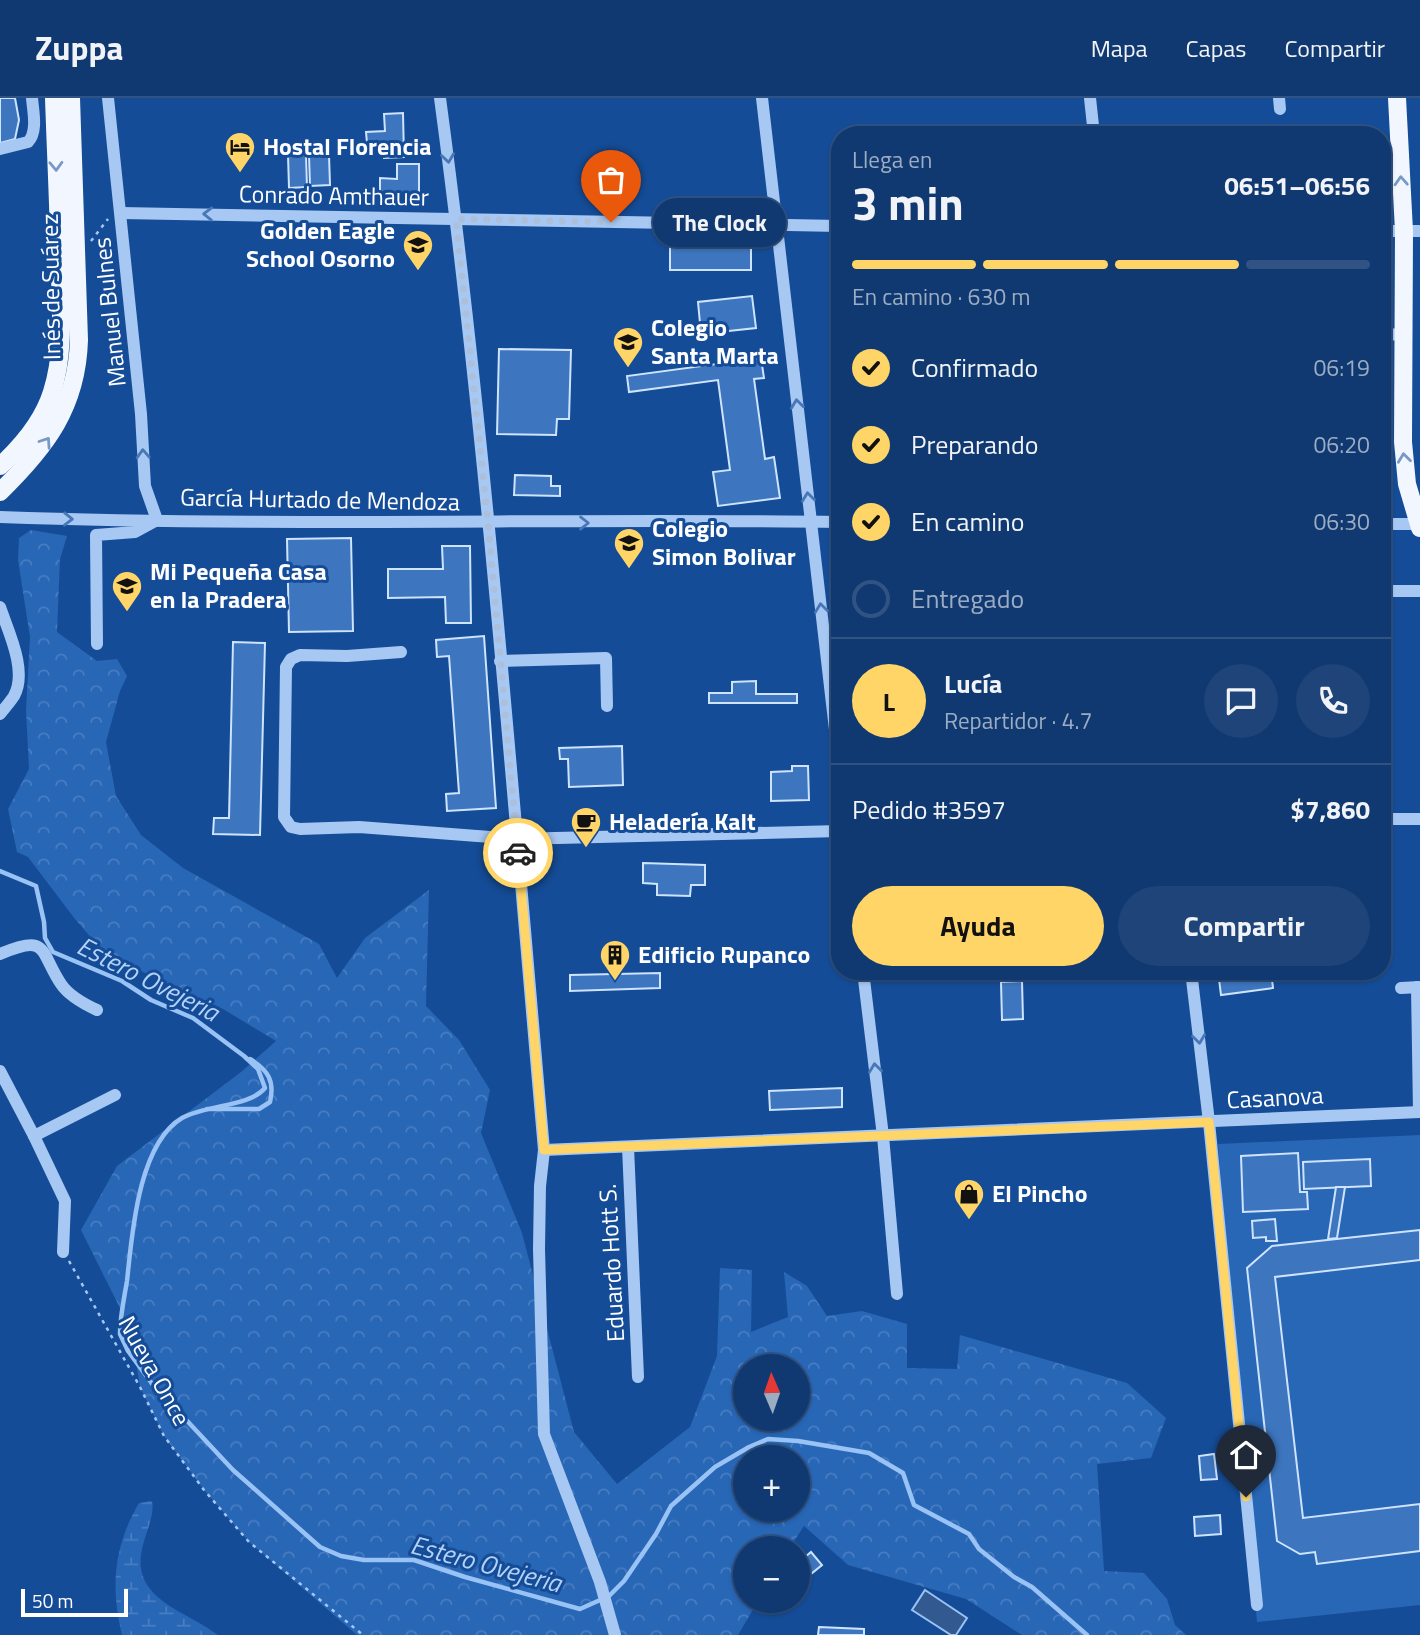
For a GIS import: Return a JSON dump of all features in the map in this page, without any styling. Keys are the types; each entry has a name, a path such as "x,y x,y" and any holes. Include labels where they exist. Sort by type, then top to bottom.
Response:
{"main road":[{"name":"Inés de Suárez","path":"0,492 37,455 62,415 70,396 79,356 54,98"},
{"name":"Inés de Suárez","path":"0,466 24,442 41,417 52,392 61,341 68,260 71,98"},
{"path":"1397,98 1412,231 1403,334 1402,442 1414,484 1419,525"}],"street":[{"path":"0,149 32,139 32,98"},
{"name":"Manuel Bulnes","path":"108,98 141,414 145,486 157,520"},
{"path":"440,98 456,219 488,523 544,1150 540,1186 539,1249 544,1434 600,1582 615,1635"},
{"path":"762,98 831,695"},
{"path":"1090,98 1093,126"},
{"name":"Conrado Amthauer","path":"121,213 831,226"},
{"path":"1391,231 1412,231"},
{"path":"1391,335 1403,334"},
{"path":"0,517 157,520"},
{"name":"García Hurtado de Mendoza","path":"97,644 96,535 135,532 157,520 831,522"},
{"path":"1391,524 1419,525"},
{"path":"1391,591 1420,591"},
{"path":"0,607 16,651 18,667 16,690 0,714"},
{"path":"401,652 300,656 288,663 285,821 295,829 359,827 516,839 831,831"},
{"path":"500,661 606,658 607,706"},
{"path":"1391,819 1420,818"},
{"path":"0,954 23,944 38,947 48,957 61,986 81,1003 97,1010"},
{"path":"864,980 883,1136 897,1294"},
{"path":"1192,980 1209,1122 1256,1605"},
{"path":"1401,988 1418,987 1419,1112"},
{"path":"0,1071 65,1201 64,1252"},
{"path":"34,1136 115,1096"},
{"name":"Casanova","path":"544,1150 1419,1112"},
{"name":"Eduardo Hott S.","path":"628,1147 638,1377"}],"path":[{"path":"68,260 84,255 104,223 110,217 121,213"},
{"name":"Nueva Once","path":"64,1252 140,1387 164,1436 204,1490 250,1542 363,1635"}],"green space":[{"path":"31,530 67,536 60,559 57,632 97,661 117,659 127,676 120,691 106,742 116,796 141,835 183,868 319,944 337,978 365,938 429,890 426,1006 459,1040 490,1090 481,1133 522,1233 574,1432 617,1484 690,1427 717,1356 720,1268 752,1270 751,1332 788,1317 784,1272 807,1286 827,1316 862,1311 907,1324 907,1368 957,1369 960,1335 1127,1383 1166,1418 1151,1458 1097,1464 1104,1571 1144,1573 1167,1599 1175,1625 1186,1635 1022,1635 966,1599 848,1565 804,1526 797,1536 733,1536 733,1613 751,1613 738,1635 357,1635 249,1542 204,1490 164,1436 140,1387 131,1330 81,1230 117,1166 241,1072 276,1041 223,1009 106,955 28,857 17,852 8,809 29,769 26,710 30,637 18,560 19,538"},
{"path":"1420,1135 1420,1605 1257,1622 1218,1144"},
{"path":"152,1501 151,1519 142,1549 141,1566 145,1580 164,1602 218,1635 122,1635 116,1600 119,1551 139,1503"}],"shaded area":[{"path":"925,1590 967,1618 956,1635 951,1635 912,1610"}],"building":[{"path":"0,98 15,98 19,120 15,139 0,143"},
{"path":"403,113 404,157 384,158 383,142 367,143 366,132 385,131 384,114"},
{"path":"288,155 306,155 307,187 289,188"},
{"path":"309,155 329,155 330,185 310,186"},
{"path":"397,164 419,164 419,196 380,196 380,178 397,179"},
{"path":"670,243 751,243 751,270 670,270"},
{"path":"752,296 756,328 701,334 698,302"},
{"path":"499,349 571,350 569,419 557,419 556,435 497,434"},
{"path":"761,358 764,378 754,379 765,459 774,457 780,498 718,506 713,472 730,470 718,380 629,392 627,376"},
{"path":"515,475 551,476 551,486 560,486 560,496 514,495"},
{"path":"351,538 353,631 289,632 287,539"},
{"path":"442,546 470,546 471,623 446,623 445,597 388,598 388,569 443,569"},
{"path":"484,636 496,808 447,811 446,794 459,793 449,656 437,657 436,640"},
{"path":"233,642 265,643 260,835 213,834 214,818 229,818"},
{"path":"756,681 756,694 797,694 797,703 709,703 709,693 732,693 732,682"},
{"path":"622,746 623,785 569,787 568,759 560,759 559,748"},
{"path":"792,766 808,766 809,800 771,801 771,772 792,771"},
{"path":"643,863 705,865 705,885 691,885 690,896 657,895 657,884 643,883"},
{"name":"Edificio Rupanco","path":"660,973 660,988 570,991 570,975"},
{"path":"1219,980 1272,980 1273,988 1221,995"},
{"path":"1022,981 1023,1019 1002,1020 1001,982"},
{"path":"842,1088 842,1107 770,1110 769,1091"},
{"path":"1298,1153 1300,1192 1307,1192 1308,1209 1243,1212 1241,1156"},
{"path":"1370,1159 1371,1186 1304,1189 1303,1162"},
{"path":"1336,1187 1345,1187 1337,1238 1328,1239"},
{"path":"1275,1219 1277,1241 1266,1241 1266,1237 1253,1238 1252,1221"},
{"path":"1420,1230 1420,1260 1275,1277 1303,1518 1420,1504 1420,1551 1317,1564 1315,1552 1300,1554 1277,1541 1247,1268 1272,1246"},
{"path":"1214,1454 1217,1479 1201,1480 1199,1456"},
{"path":"1220,1515 1221,1534 1195,1536 1194,1517"},
{"path":"810,1553 822,1565 810,1575"},
{"path":"819,1627 864,1629 864,1635 818,1635"}],"waterway":[{"name":"Estero Ovejeria","path":"0,871 36,886 45,938 53,952 122,981 151,1000 193,1018 258,1069 265,1088 258,1094 182,1118 167,1131 156,1148 147,1169 135,1216 120,1334 128,1351 153,1385 233,1470 320,1547 341,1556 364,1560 414,1560 580,1609 609,1596 624,1581 656,1534 671,1506 715,1467 768,1439 798,1441 869,1453 903,1473 914,1505 969,1534 979,1549 1014,1577 1032,1587 1087,1635"},
{"name":"Estero Ovejeria","path":"207,1109 259,1109 270,1102 272,1088 269,1077 250,1059"}],"way so far":[{"path":"518,853 488,523 456,219 611,222"}],"place":[{"name":"Hostal Florencia","path":"240,174"},
{"name":"The Clock","path":"611,222"},
{"name":"Golden Eagle School Osorno","path":"418,272"},
{"name":"Colegio Santa Marta","path":"628,369"},
{"name":"Colegio Simon Bolivar","path":"629,570"},
{"name":"Mi Pequeña Casa en la Pradera","path":"127,613"},
{"name":"Heladería Kalt","path":"586,849"},
{"name":"Edificio Rupanco","path":"615,982"},
{"name":"El Pincho","path":"969,1221"}],"route":[{"path":"518,853 544,1150 1209,1122 1246,1497"}]}
